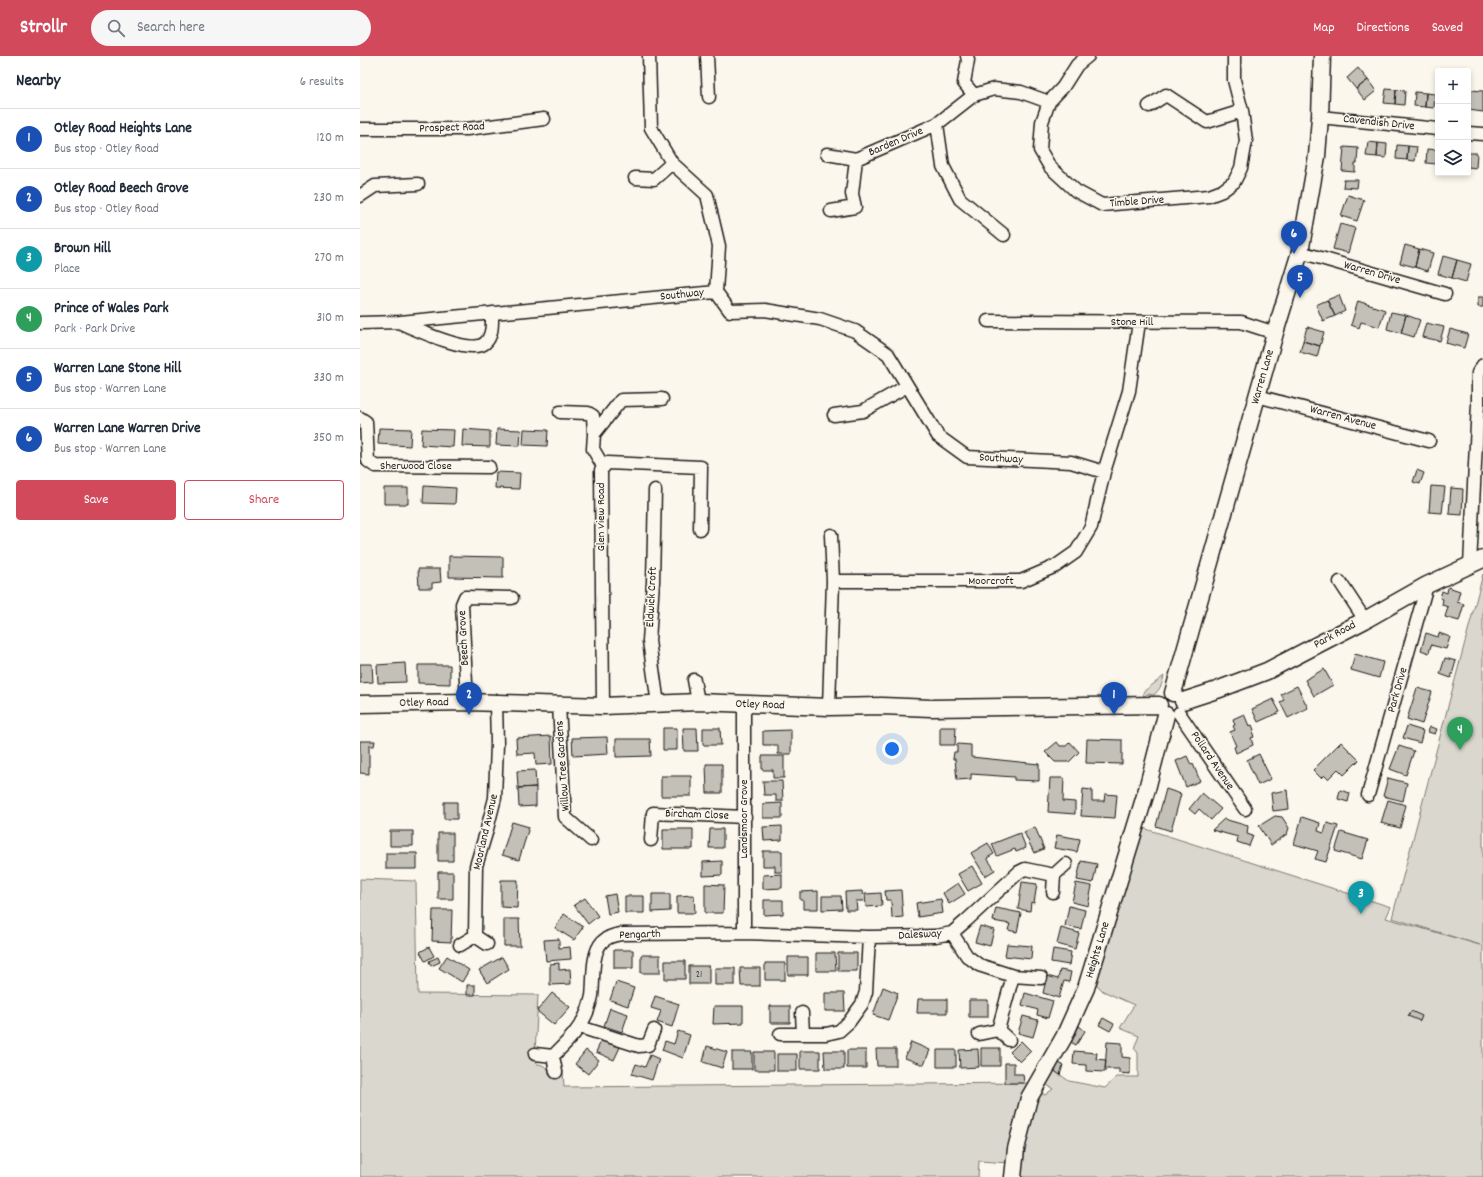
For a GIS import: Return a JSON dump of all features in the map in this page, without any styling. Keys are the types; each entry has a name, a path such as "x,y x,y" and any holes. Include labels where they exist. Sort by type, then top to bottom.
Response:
{"street":[{"path":"649,56 651,128 672,163 707,195 719,246 716,292"},
{"path":"707,56 709,96"},
{"path":"967,56 968,60 964,83 974,95"},
{"name":"Timble Drive","path":"1088,56 1077,65 1063,87 1049,102 1042,122 1040,150 1050,167 1076,191 1102,205 1209,196 1222,191 1234,182 1242,168 1246,141 1242,112 1234,80 1234,56"},
{"name":"Warren Lane","path":"1172,706 1275,333 1300,252 1317,156 1322,56"},
{"name":"Barden Drive","path":"830,211 855,207 852,194 856,158 937,124 974,95 994,89 1020,92 1049,102"},
{"path":"1149,106 1166,95 1207,122 1242,112"},
{"name":"Cavendish Drive","path":"1320,117 1435,130"},
{"name":"Prospect Road","path":"360,129 467,129 544,119"},
{"name":"Barden Drive","path":"937,124 943,166 960,199 1004,235"},
{"path":"1471,133 1483,134"},
{"path":"826,154 856,158"},
{"path":"634,178 654,179 672,163"},
{"path":"360,196 375,186 418,184"},
{"name":"Warren Drive","path":"1300,252 1445,294"},
{"name":"Southway","path":"360,323 400,322 492,314 716,292 730,311 765,310 820,319 855,331 888,354 938,436 967,457 1071,462 1104,472"},
{"name":"Southway","path":"400,322 428,335 472,347 480,346 486,342 490,336 492,314"},
{"name":"Stone Hill","path":"988,321 1241,322 1275,333"},
{"name":"Moorcroft","path":"834,581 1021,581 1056,566 1076,552 1091,527 1104,472 1129,391 1139,322"},
{"path":"1477,562 1478,373 1483,365"},
{"path":"834,414 863,411 907,386"},
{"name":"Warren Avenue","path":"1258,396 1429,441"},
{"path":"594,434 621,400 662,399"},
{"path":"560,412 588,413 593,416 593,449 603,466"},
{"name":"Sherwood Close","path":"360,418 366,422 368,461 375,466 489,467"},
{"name":"Glen View Road","path":"603,706 601,470 603,466 607,463 701,467 700,529"},
{"name":"Eldwick Croft","path":"655,490 653,582 649,641 658,704"},
{"path":"829,708 834,581 831,535"},
{"name":"Park Road","path":"1172,706 1267,671 1428,585 1477,562"},
{"path":"1340,582 1365,620"},
{"name":"Park Drive","path":"1368,795 1428,585"},
{"name":"Beech Grove","path":"467,702 462,604 465,598 512,598"},
{"path":"694,680 698,702"},
{"name":"Otley Road","path":"360,704 467,702 603,706 698,702 829,708 882,706 931,708 1172,706"},
{"name":"Moorland Avenue","path":"476,936 476,866 495,798 497,744 496,703"},
{"name":"Landsmoor Grove","path":"744,704 744,933"},
{"name":"Willow Tree Gardens","path":"559,705 565,817 591,840"},
{"name":"Pollard Avenue","path":"1172,706 1245,809"},
{"name":"Heights Lane","path":"1013,1177 1016,1149 1030,1098 1064,1037 1086,988 1172,706"},
{"name":"Bircham Close","path":"651,840 653,813 745,817"},
{"path":"1053,892 1054,875 1066,864"},
{"name":"Dalesway","path":"744,933 869,937 936,936 952,933 1019,872 1025,869 1054,875"},
{"name":"Pengarth","path":"553,1056 580,1027 592,997 595,954 601,943 610,936 621,934 744,933"},
{"path":"952,933 967,956 979,965 1013,976 1041,978"},
{"path":"460,945 476,936 487,944"},
{"path":"780,1034 826,1034 839,1031 849,1022 862,1004 866,992 869,937"},
{"path":"998,1030 1013,976"},
{"path":"802,1013 803,1034"},
{"path":"580,1027 639,1046 648,1045 654,1030"},
{"path":"979,1034 998,1030"},
{"path":"998,1030 1009,1040"},
{"path":"535,1054 553,1056 556,1072"}],"shaded area":[{"path":"1483,574 1483,1177 1021,1177 1025,1132 1040,1093 1045,1095 1053,1089 1044,1083 1052,1069 1069,1081 1105,1088 1117,1077 1138,1077 1138,1053 1134,1048 1139,1036 1120,1028 1134,1005 1103,991 1096,984 1143,828 1391,907 1386,918 1480,945 1392,918"},
{"path":"1164,676 1156,693 1154,695 1147,694 1144,697 1143,692"},
{"path":"360,879 416,881 418,994 538,995 535,1054 537,1064 545,1067 551,1074 563,1071 564,1087 1031,1083 1009,1163 979,1161 978,1177 360,1177"}],"building":[{"path":"1358,68 1368,80 1356,89 1347,78"},
{"path":"1368,80 1376,91 1365,100 1356,89"},
{"path":"1386,89 1396,90 1395,104 1384,103"},
{"path":"1396,90 1405,91 1404,105 1395,104"},
{"path":"1471,90 1483,91 1483,112 1471,110"},
{"path":"1415,92 1426,93 1425,107 1414,106"},
{"path":"1426,93 1435,94 1434,108 1425,107"},
{"path":"1368,142 1378,143 1377,157 1366,156"},
{"path":"1378,143 1387,144 1386,158 1377,157"},
{"path":"1397,145 1408,146 1407,160 1396,159"},
{"path":"1408,146 1417,147 1415,161 1407,160"},
{"path":"1344,147 1358,148 1355,172 1342,171"},
{"path":"1427,149 1435,150 1435,164 1426,163"},
{"path":"1471,153 1477,153 1476,168 1471,167"},
{"path":"1344,180 1358,180 1357,188 1343,187"},
{"path":"1348,195 1364,200 1357,221 1341,216"},
{"path":"1340,224 1355,228 1348,253 1333,249"},
{"path":"1405,245 1419,249 1415,267 1400,263"},
{"path":"1419,249 1433,253 1428,271 1415,267"},
{"path":"1443,256 1457,260 1452,278 1438,274"},
{"path":"1457,260 1471,264 1466,282 1452,278"},
{"path":"1339,295 1345,311 1335,316 1327,300"},
{"path":"1478,297 1483,297 1483,307 1478,307"},
{"path":"1327,300 1335,316 1323,321 1316,305"},
{"path":"1358,301 1385,310 1379,327 1361,322 1359,328 1351,325"},
{"path":"1391,312 1406,315 1401,333 1387,329"},
{"path":"1406,315 1420,320 1414,337 1401,333"},
{"path":"1426,323 1444,327 1440,341 1422,337"},
{"path":"1307,327 1324,332 1320,346 1303,341"},
{"path":"1450,329 1468,334 1464,348 1446,343"},
{"path":"1303,341 1320,346 1317,357 1300,352"},
{"path":"379,428 411,429 410,446 378,444"},
{"path":"422,429 454,430 453,447 421,445"},
{"path":"463,429 490,431 490,447 462,446"},
{"path":"497,429 521,430 520,446 496,445"},
{"path":"524,429 548,430 547,446 523,445"},
{"path":"1417,470 1424,473 1420,484 1413,482"},
{"path":"496,472 520,473 519,489 495,488"},
{"path":"424,486 456,488 455,504 423,503"},
{"path":"1431,486 1445,487 1442,513 1429,512"},
{"path":"384,488 408,488 408,504 384,504"},
{"path":"1451,488 1463,489 1462,515 1449,514"},
{"path":"449,556 503,557 503,578 449,577"},
{"path":"418,569 440,569 441,582 432,583 432,588 419,588"},
{"path":"1448,587 1460,591 1457,602 1464,604 1459,621 1445,617 1448,607 1442,605 1443,599 1440,598 1442,591 1447,593"},
{"path":"1426,633 1438,637 1439,633 1450,637 1446,649 1431,645 1429,653 1421,650"},
{"path":"1355,654 1383,662 1379,678 1351,670"},
{"path":"1445,658 1456,661 1451,678 1440,674"},
{"path":"405,663 406,682 378,683 377,665"},
{"path":"360,664 372,664 373,682 360,683"},
{"path":"418,665 450,665 450,684 418,683"},
{"path":"1324,669 1333,685 1314,696 1305,680"},
{"path":"1297,686 1308,708 1288,718 1280,702 1284,700 1281,694"},
{"path":"1417,688 1432,692 1422,724 1407,719"},
{"path":"1273,699 1280,712 1258,722 1252,709"},
{"path":"1244,714 1249,726 1252,725 1254,730 1252,731 1254,737 1251,738 1253,745 1236,753 1234,747 1236,746 1230,732 1235,730 1233,726 1235,725 1233,719"},
{"path":"1407,726 1423,731 1420,743 1403,738"},
{"path":"940,727 956,727 955,745 940,745"},
{"path":"1430,727 1437,729 1435,734 1428,732"},
{"path":"663,728 677,728 677,750 663,750"},
{"path":"683,728 697,728 698,751 684,751"},
{"path":"703,728 720,728 721,745 703,745"},
{"path":"791,730 791,754 778,754 778,745 763,745 763,731"},
{"path":"551,736 552,764 536,765 535,753 517,754 516,738"},
{"path":"607,737 608,754 573,756 572,738"},
{"path":"616,739 650,739 651,756 616,757"},
{"path":"1087,739 1122,740 1122,764 1086,763"},
{"path":"360,741 375,741 374,746 369,746 369,774 360,773"},
{"path":"1057,742 1060,746 1066,746 1070,742 1079,752 1069,762 1055,762 1045,752"},
{"path":"1341,742 1359,760 1344,775 1338,769 1328,779 1324,775 1321,778 1313,770"},
{"path":"957,744 971,745 971,757 1039,764 1039,781 1014,780 1014,777 971,774 971,779 957,780 955,759 953,759 954,752 957,752"},
{"path":"1399,746 1414,751 1406,775 1390,769"},
{"path":"1259,754 1271,779 1258,785 1247,760"},
{"path":"762,756 784,756 784,778 773,778 773,770 762,770"},
{"path":"1187,756 1191,765 1193,764 1200,781 1186,787 1176,761"},
{"path":"706,764 722,764 722,793 707,793"},
{"path":"535,770 536,787 518,788 517,771"},
{"path":"661,776 691,776 691,796 661,796"},
{"path":"1050,778 1064,778 1063,801 1075,802 1075,814 1048,812"},
{"path":"1388,778 1407,783 1403,801 1383,796"},
{"path":"763,781 782,781 783,801 776,801 776,795 764,795"},
{"path":"536,787 536,806 519,807 518,788"},
{"path":"1083,789 1092,790 1092,801 1104,801 1105,794 1117,795 1115,818 1081,816"},
{"path":"1166,789 1181,794 1171,831 1156,826"},
{"path":"1287,790 1289,809 1273,811 1271,793"},
{"path":"1340,790 1350,793 1348,802 1338,799"},
{"path":"1202,793 1221,809 1211,820 1199,809 1195,814 1189,809"},
{"path":"1388,800 1406,805 1400,828 1381,823"},
{"path":"444,802 457,802 457,819 444,819"},
{"path":"782,803 782,818 763,818 763,804"},
{"path":"1275,816 1282,817 1289,828 1287,834 1271,845 1259,826"},
{"path":"1302,817 1320,823 1318,831 1324,833 1327,823 1338,826 1326,862 1315,859 1318,851 1294,844"},
{"path":"1224,819 1248,826 1247,834 1253,836 1249,846 1237,842 1238,837 1212,830"},
{"path":"512,822 529,827 519,860 502,855"},
{"path":"782,826 782,840 764,841 763,827"},
{"path":"1035,827 1044,849 1034,853 1024,832"},
{"path":"663,829 693,829 693,849 663,849"},
{"path":"710,829 723,829 723,848 709,848"},
{"path":"390,831 413,831 413,846 390,846"},
{"path":"1341,832 1368,840 1362,859 1335,851"},
{"path":"438,833 453,833 453,861 438,861"},
{"path":"1020,833 1026,848 1016,852 1015,849 997,856 992,844"},
{"path":"1057,835 1080,839 1077,852 1054,848"},
{"path":"988,843 994,854 987,858 995,870 985,876 971,853"},
{"path":"763,851 782,851 782,872 775,872 775,866 763,866"},
{"path":"386,853 417,853 417,869 386,869"},
{"path":"722,861 722,875 703,876 703,862"},
{"path":"1081,861 1097,864 1093,883 1077,880"},
{"path":"972,866 982,883 968,891 958,874"},
{"path":"438,872 453,872 453,899 438,899"},
{"path":"782,874 782,888 763,889 763,875"},
{"path":"501,880 518,880 517,908 501,907"},
{"path":"1022,882 1037,884 1034,903 1031,902 1030,911 1018,909"},
{"path":"958,883 965,894 949,904 943,893"},
{"path":"1076,883 1092,886 1088,906 1072,902"},
{"path":"705,884 724,885 723,913 705,913"},
{"path":"901,890 903,917 892,918 891,900 886,900 885,891"},
{"path":"818,891 818,909 803,909 803,900 800,900 800,892"},
{"path":"862,891 863,901 856,901 857,910 846,910 845,892"},
{"path":"881,893 882,906 866,907 865,894"},
{"path":"615,894 618,912 608,914 605,896"},
{"path":"652,894 670,894 670,911 652,912"},
{"path":"694,895 695,913 677,913 677,896"},
{"path":"625,896 644,896 644,913 625,913"},
{"path":"822,896 841,896 842,909 822,910"},
{"path":"585,898 598,916 588,924 574,905"},
{"path":"941,899 943,913 918,917 916,903"},
{"path":"764,900 783,900 783,914 764,915"},
{"path":"1069,906 1085,910 1081,929 1065,926"},
{"path":"996,908 1021,913 1017,932 1008,930 1010,924 993,921"},
{"path":"433,910 452,910 451,942 432,941"},
{"path":"564,914 583,927 574,940 555,928"},
{"path":"504,919 519,919 520,946 504,946"},
{"path":"980,926 994,930 990,946 975,942"},
{"path":"1061,928 1079,933 1075,949 1057,944"},
{"path":"559,939 559,948 570,947 571,959 546,961 544,940"},
{"path":"1007,944 1032,946 1031,959 1005,956"},
{"path":"429,947 434,956 425,961 420,952"},
{"path":"1053,949 1071,952 1069,965 1051,962"},
{"path":"614,950 633,950 633,968 614,968"},
{"path":"816,953 835,953 836,971 816,971"},
{"path":"838,953 857,953 857,971 838,971"},
{"path":"641,955 660,955 660,973 641,973"},
{"path":"447,956 469,970 462,982 439,968"},
{"path":"438,957 440,962 431,966 429,961"},
{"path":"502,957 509,969 487,983 479,970"},
{"path":"788,957 808,957 808,975 788,975"},
{"path":"665,961 685,961 685,979 665,979"},
{"path":"559,963 559,970 570,969 571,984 550,985 550,964"},
{"path":"765,963 785,963 785,980 765,980"},
{"path":"689,966 709,966 709,984 689,984"},
{"path":"715,968 735,968 735,985 715,985"},
{"path":"740,968 760,968 760,986 741,986"},
{"path":"1060,970 1071,972 1069,982 1064,981 1059,998 1043,993 1047,976 1058,979"},
{"path":"616,982 634,988 628,1006 610,1000"},
{"path":"467,985 475,985 475,995 467,995"},
{"path":"883,987 898,993 888,1020 873,1015"},
{"path":"552,993 570,1007 554,1025 537,1011"},
{"path":"825,993 844,993 845,1011 825,1011"},
{"path":"1025,993 1053,1001 1048,1018 1037,1015 1038,1010 1022,1005"},
{"path":"655,996 679,1004 672,1027 657,1022 661,1011 651,1008"},
{"path":"918,999 947,999 947,1013 917,1013"},
{"path":"969,1000 988,1000 988,1017 969,1017"},
{"path":"714,1006 743,1006 743,1023 713,1024"},
{"path":"770,1006 790,1006 790,1023 770,1023"},
{"path":"610,1008 628,1014 622,1032 604,1026"},
{"path":"1411,1011 1422,1016 1420,1021 1408,1016"},
{"path":"1023,1016 1038,1020 1033,1037 1018,1033"},
{"path":"1103,1018 1114,1024 1110,1031 1099,1025"},
{"path":"1079,1026 1085,1031 1076,1045 1069,1041"},
{"path":"678,1031 690,1035 683,1058 662,1050 665,1041 674,1044"},
{"path":"603,1037 621,1045 614,1060 596,1052"},
{"path":"1021,1041 1031,1051 1020,1062 1010,1052"},
{"path":"911,1042 930,1050 924,1065 905,1058"},
{"path":"1107,1042 1122,1043 1122,1057 1130,1058 1130,1074 1119,1073 1119,1069 1105,1069"},
{"path":"707,1046 727,1052 722,1068 703,1062"},
{"path":"981,1048 1000,1048 1000,1066 981,1066"},
{"path":"876,1049 896,1049 896,1066 877,1066"},
{"path":"978,1049 979,1067 960,1068 959,1050"},
{"path":"586,1050 599,1060 588,1074 575,1064"},
{"path":"847,1050 866,1050 866,1068 847,1068"},
{"path":"937,1050 956,1050 956,1067 937,1067"},
{"path":"800,1051 820,1051 820,1069 800,1069"},
{"path":"824,1051 844,1051 844,1069 825,1069"},
{"path":"1074,1051 1097,1053 1096,1059 1106,1060 1105,1072 1086,1071 1086,1065 1073,1064"},
{"path":"732,1052 752,1052 752,1069 732,1069"},
{"path":"754,1052 774,1052 774,1070 754,1070"},
{"path":"777,1054 797,1054 797,1071 777,1071"},
{"path":"650,1055 659,1059 652,1080 632,1074 636,1064 645,1067"},
{"path":"1056,1062 1063,1065 1060,1075 1052,1069"},
{"path":"1005,1063 1014,1063 1014,1074 1023,1074 1024,1083 1005,1083"}],"place":[{"name":"Warren Lane Warren Drive","path":"1294,254"},
{"name":"Warren Lane Stone Hill","path":"1300,298"},
{"name":"Otley Road Beech Grove","path":"469,715"},
{"name":"Otley Road Heights Lane","path":"1114,715"},
{"name":"Prince of Wales Park","path":"1460,750"},
{"name":"Brown Hill","path":"1361,914"}]}
